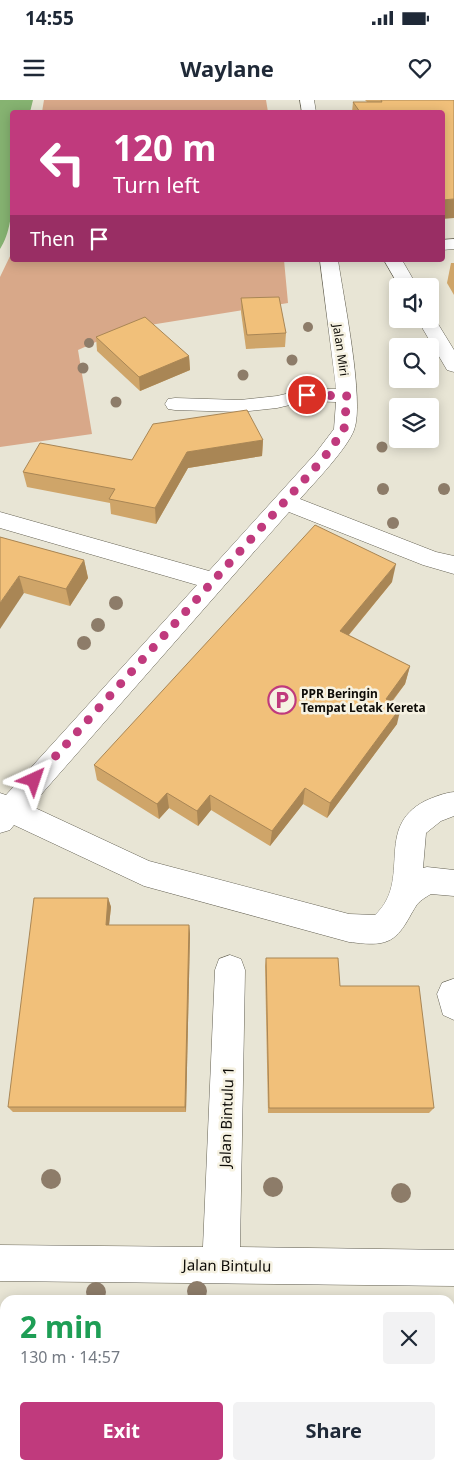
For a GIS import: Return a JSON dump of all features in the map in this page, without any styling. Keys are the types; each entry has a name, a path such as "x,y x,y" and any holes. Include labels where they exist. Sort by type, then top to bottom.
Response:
{"street":[{"name":"Jalan Miri","path":"3,812 285,502 323,459 344,430 347,396 329,262"},
{"path":"393,262 403,278"},
{"path":"431,328 454,366"},
{"path":"175,404 240,406 277,402 307,395 347,396"},
{"path":"285,502 431,559 454,566"},
{"path":"0,520 214,581"},
{"path":"3,812 144,873 349,928 381,929 398,914 405,896 413,828 427,814 446,803 454,804"},
{"path":"405,896 428,880 454,883"},
{"name":"Jalan Bintulu 1","path":"221,1265 230,970"},
{"name":"Jalan Bintulu","path":"0,1262 454,1268"}],"shaded area":[{"path":"0,100 33,100 30,110 10,110 10,221 6,237 0,249"},
{"path":"44,100 266,100 268,110 42,110"},
{"path":"10,256 10,262 284,262 288,303 125,329 78,350 92,434 0,447 0,277"}],"building":[{"path":"381,100 454,100 454,199 445,200 445,110 359,110 353,102 382,102"},
{"path":"279,297 286,333 247,335 241,298"},
{"path":"145,317 189,356 139,377 96,337"},
{"path":"247,410 263,440 187,452 155,508 109,499 115,489 23,472 40,443 132,460 153,424"},
{"name":"PPR Beringin Tempat Letak Kereta","path":"315,525 396,564 340,631 410,666 386,699 401,707 330,803 305,788 272,831 210,795 197,811 167,793 157,804 94,765"},
{"path":"0,537 84,560 66,589 19,576 0,603"},
{"path":"34,898 108,898 106,925 189,925 185,1107 8,1107"},
{"path":"266,958 338,958 340,986 419,986 434,1108 269,1108"}],"place":[{"name":"PPR Beringin Tempat Letak Kereta","path":"282,700"}],"route":[{"path":"34,780 323,459 344,430 347,396 307,395"}]}
